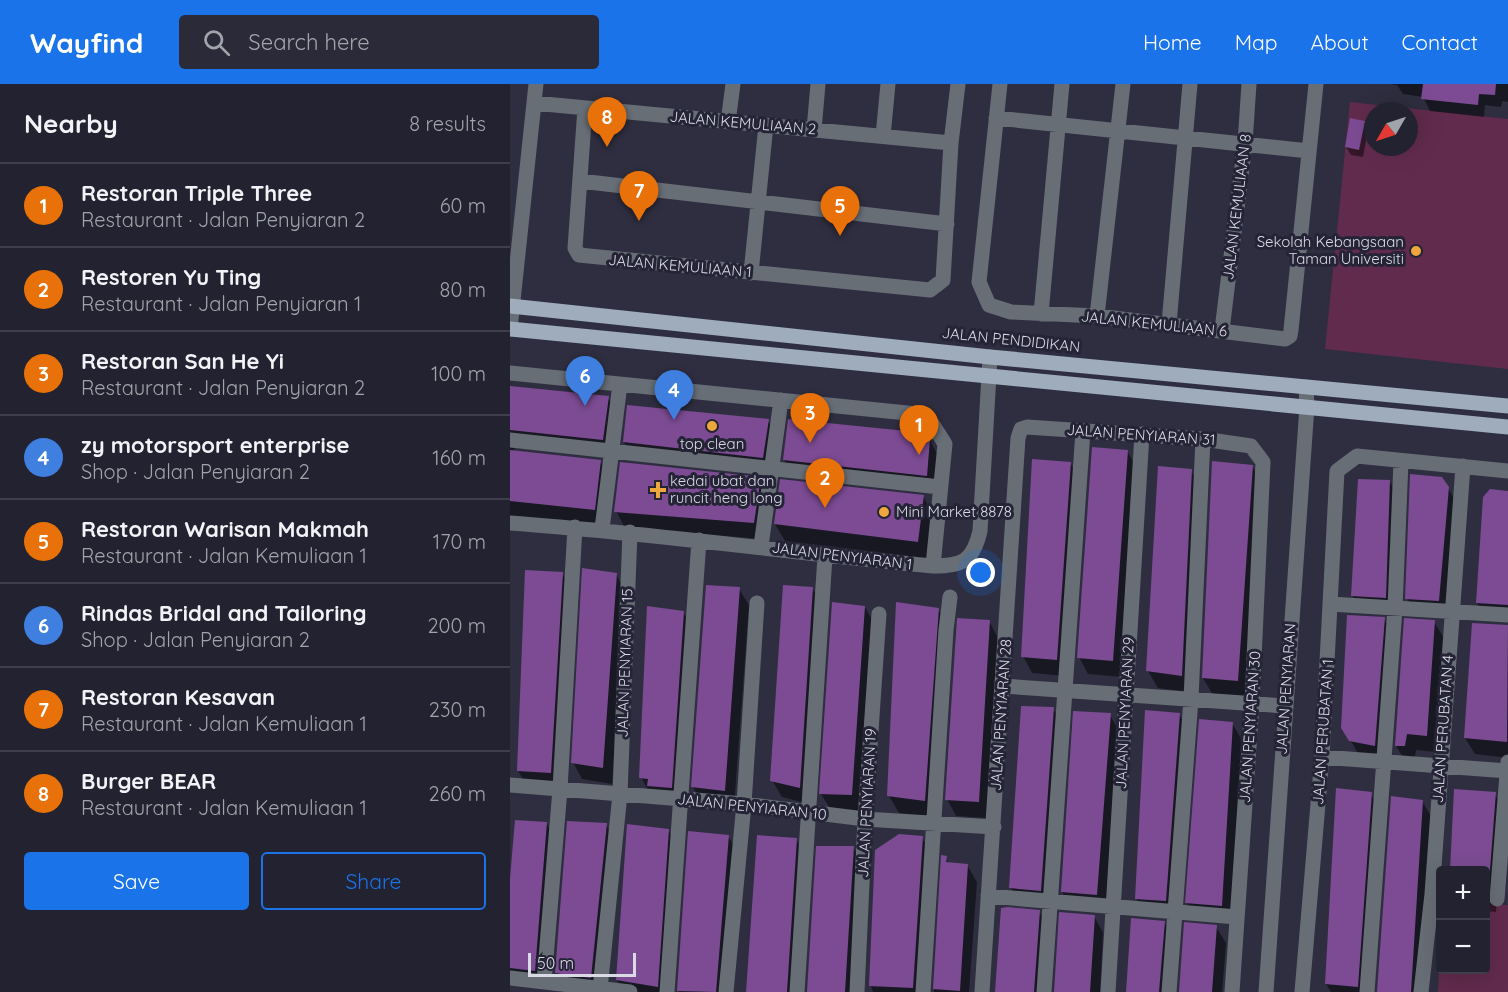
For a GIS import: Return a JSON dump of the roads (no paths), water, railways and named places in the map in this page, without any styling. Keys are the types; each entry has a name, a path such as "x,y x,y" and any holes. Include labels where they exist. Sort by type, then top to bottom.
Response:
{"main road":[{"name":"JALAN PENDIDIKAN","path":"511,306 990,357 1508,406"},
{"path":"510,329 1508,427"}],"street":[{"path":"510,329 536,84"},
{"path":"728,122 733,84"},
{"path":"814,130 818,84"},
{"path":"883,136 888,84"},
{"path":"580,181 947,224 951,143 958,84"},
{"name":"JALAN KEMULIAAN 6","path":"999,84 979,282 989,305 1011,312 1097,316 1285,339 1290,336 1316,84"},
{"path":"1041,314 1062,84"},
{"path":"1097,316 1123,84"},
{"path":"1170,324 1190,84"},
{"name":"JALAN KEMULIAAN 8","path":"1222,330 1245,144 1250,84"},
{"name":"JALAN KEMULIAAN 2","path":"534,103 951,143"},
{"name":"JALAN KEMULIAAN 1","path":"585,108 575,248 579,255 930,290 943,280 947,224"},
{"path":"996,118 1309,152"},
{"path":"751,273 760,203 766,125"},
{"name":"JALAN PENYIARAN 1","path":"510,523 602,529 761,546 825,556 950,566 967,560 976,548 980,531 990,357"},
{"path":"510,373 917,414 933,425 945,444 933,566"},
{"path":"602,529 620,384"},
{"name":"JALAN PENYIARAN","path":"1266,992 1307,406 1306,387"},
{"path":"761,546 781,400"},
{"name":"JALAN PENYIARAN 31","path":"1018,438 1021,429 1027,427 1203,439 1251,446 1263,462"},
{"path":"1044,992 1083,431"},
{"name":"JALAN PENYIARAN 29","path":"1108,992 1142,434"},
{"name":"JALAN PENYIARAN 28","path":"982,992 1018,438"},
{"path":"1169,992 1191,699 1203,439"},
{"path":"510,440 940,487"},
{"name":"JALAN PERUBATAN 1","path":"1302,992 1322,757 1337,471 1357,456 1401,461"},
{"path":"1367,992 1382,761 1395,608 1401,461 1508,471"},
{"name":"JALAN PENYIARAN 30","path":"1232,992 1252,703 1263,462"},
{"name":"JALAN PERUBATAN 4","path":"1437,866 1440,766 1463,466"},
{"path":"544,982 560,789 575,527"},
{"name":"JALAN PENYIARAN 15","path":"600,988 620,794 630,532"},
{"path":"667,992 699,540"},
{"path":"797,992 825,556"},
{"path":"923,992 950,597"},
{"path":"726,992 744,804 757,603"},
{"path":"1330,604 1508,615"},
{"name":"JALAN PENYIARAN 19","path":"857,992 865,819 879,614"},
{"path":"1003,686 1285,706"},
{"path":"1322,757 1440,766 1508,768 1497,899"},
{"name":"JALAN PENYIARAN 10","path":"510,785 744,804 865,819 994,826"},
{"name":"JALAN PERUBATAN 4","path":"1421,992 1436,894"},
{"path":"988,896 1237,917"},
{"path":"510,978 630,992"}],"place":[{"name":"Burger BEAR","path":"607,147"},
{"name":"Restoran Kesavan","path":"639,221"},
{"name":"Restoran Warisan Makmah","path":"840,236"},
{"name":"Sekolah Kebangsaan Taman Universiti","path":"1416,251"},
{"name":"Rindas Bridal and Tailoring","path":"585,406"},
{"name":"zy motorsport enterprise","path":"674,420"},
{"name":"top clean","path":"712,426"},
{"name":"Restoran San He Yi","path":"810,443"},
{"name":"Restoran Triple Three","path":"919,455"},
{"name":"kedai ubat dan runcit heng long","path":"658,490"},
{"name":"Restoren Yu Ting","path":"825,508"},
{"name":"Mini Market 8878","path":"884,512"}]}
